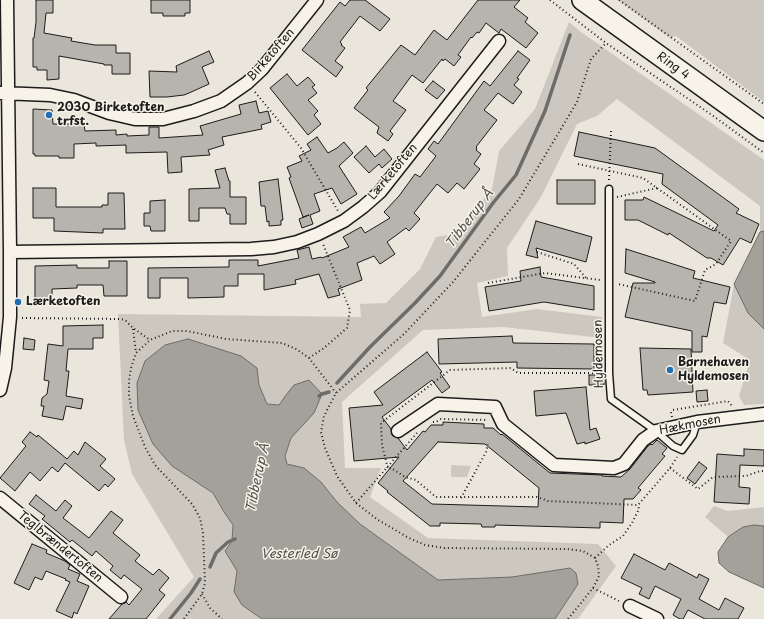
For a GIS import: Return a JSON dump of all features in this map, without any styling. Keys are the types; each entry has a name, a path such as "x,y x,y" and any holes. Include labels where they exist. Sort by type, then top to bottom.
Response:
{"main road":[{"name":"Ring 4","path":"582,0 764,131"}],"street":[{"path":"0,390 5,368 10,318 10,252 4,93 7,0"},
{"name":"Birketoften","path":"4,93 50,95 74,100 109,113 135,119 163,118 194,112 221,101 247,83 262,69 317,0"},
{"name":"Lærketoften","path":"10,252 251,249 274,247 297,242 318,234 344,221 380,192 499,41"},
{"name":"Hækmosen","path":"398,431 438,404 495,407 503,424 554,465 614,468 624,464 643,440 656,431 697,422 764,414"},
{"name":"Teglbrændertoften","path":"0,498 121,597"},
{"path":"630,606 657,619"}],"lane":[{"name":"Hyldemosen","path":"609,189 609,373 611,399 656,431 673,446 682,450"},
{"path":"682,450 693,435 697,422"}],"path":[{"path":"550,0 606,43 712,115 764,153"},
{"path":"620,0 764,104"},
{"path":"568,619 593,588 599,576 595,558 583,551 567,549 444,548 425,545 409,538 378,520 356,503 337,476 325,448 321,432 324,416 336,393 404,334 453,282 519,199 578,102 591,59 606,43"},
{"path":"247,83 301,148 344,221"},
{"path":"609,189 610,131"},
{"path":"488,283 545,273 609,282 695,301 700,281 705,270 716,264 731,242 643,178 578,164"},
{"path":"609,198 657,188"},
{"path":"309,358 324,348 347,328 350,310 318,234"},
{"path":"537,252 574,264 587,278"},
{"path":"10,318 120,319 125,320 133,328 150,340"},
{"path":"133,328 136,353 131,368 129,381 129,396 133,416 145,447 155,465 192,504 200,518 203,533 205,583 202,594 184,619"},
{"path":"136,353 150,340 172,331 187,331 226,339 282,343 296,349 309,358 336,393"},
{"path":"427,423 436,422 441,419 488,420 499,429 503,424"},
{"path":"356,503 388,469 420,429"},
{"path":"461,498 486,452 488,444"},
{"path":"595,558 609,545 624,536 639,509 638,505 670,468 682,450"},
{"path":"670,468 698,489 713,477 746,476 764,471"},
{"path":"400,473 405,477 416,480 436,497 537,497 548,501 638,505"},
{"path":"593,588 630,606"},
{"path":"202,594 210,608 222,619"}],"shaded area":[{"path":"618,0 764,0 764,102 676,36 670,38"},
{"path":"569,22 581,32 764,160 764,231 760,232 760,206 617,99 597,116 577,124 541,197 507,248 508,276 477,283 482,317 537,309 602,317 602,338 503,327 423,330 342,402 345,468 381,468 370,497 428,538 598,544 616,566 578,619 555,619 578,584 570,568 512,577 438,580 360,524 337,502 321,482 304,468 287,464 285,456 291,438 280,404 267,404 259,385 257,368 172,466 213,493 233,525 232,541 225,551 237,571 234,592 242,605 262,619 156,619 194,577 132,474 124,440 118,314 361,317 360,304 386,303 420,269 436,237 454,234 492,189 499,151 535,109"},
{"path":"734,284 748,313 764,329 764,404 744,405 739,396 750,360 723,343"},
{"path":"451,465 471,466 467,477 451,477"},
{"path":"714,506 728,511 764,507 764,588 729,572 719,563 718,552 728,537 705,517"}],"water":[{"path":"764,231 764,329 748,313 734,284 760,232"},
{"name":"Vesterled Sø","path":"188,339 241,356 257,368 259,385 267,404 279,405 294,385 309,380 322,394 314,413 291,438 285,456 287,464 304,468 321,482 337,502 360,524 438,580 512,577 570,568 576,573 578,584 555,619 262,619 242,605 234,592 237,571 225,551 232,541 233,525 213,493 172,466 153,444 138,410 137,383 145,361 165,345"},
{"path":"754,525 764,526 764,588 729,572 719,563 718,552 728,537 743,527"}],"building":[{"path":"36,0 53,0 53,13 46,13 44,33 72,38 71,41 95,45 116,45 116,53 130,53 130,74 112,74 112,65 104,65 59,56 59,79 47,80 47,70 37,70 37,67 33,67 33,38 36,22"},
{"path":"151,0 190,0 190,13 185,13 185,16 163,16 163,13 151,13"},
{"path":"350,0 365,0 390,19 380,31 360,16 340,42 345,48 335,61 343,67 336,77 302,50 340,2 345,6"},
{"path":"478,0 520,0 514,7 528,18 525,22 538,33 526,48 501,29 499,33 486,23 479,33 477,32 472,38 471,37 458,55 461,57 454,66 445,59 443,61 442,59 423,83 412,75 393,101 406,110 390,131 393,134 388,141 377,133 379,127 354,108 368,90 366,88 401,45 415,55 434,30 447,40"},
{"path":"209,51 214,62 202,67 209,84 184,95 150,97 149,71 177,72 176,66"},
{"path":"518,51 530,60 517,78 519,79 514,85 522,92 513,104 498,93 484,110 497,120 476,147 476,150 481,154 474,164 480,169 464,189 457,183 448,193 437,184 414,213 420,219 409,231 406,228 387,242 395,254 380,264 374,256 357,263 362,280 338,289 340,295 328,298 319,274 295,280 296,284 264,290 264,274 238,274 238,286 224,286 224,297 188,298 188,278 160,278 160,298 148,298 148,268 229,267 229,260 258,260 258,266 299,258 297,250 309,247 312,259 322,258 349,247 343,237 361,227 365,233 390,218 384,212 399,196 415,174 420,177 436,156 428,149 434,141 438,144 484,81 490,86"},
{"path":"287,74 297,86 308,77 315,85 312,87 317,93 308,100 318,111 314,115 321,124 308,135 270,88"},
{"path":"433,81 445,90 437,99 425,90"},
{"path":"256,101 259,113 268,111 271,122 261,125 262,129 222,137 224,145 208,150 210,155 181,157 182,172 168,173 167,152 126,153 126,145 96,146 96,143 74,144 74,158 59,158 59,156 35,156 35,154 33,154 33,109 52,110 53,124 84,124 85,131 116,130 116,135 149,135 149,127 159,127 159,138 203,135 200,126 241,114 239,105"},
{"path":"579,132 655,148 739,209 736,213 759,224 751,243 740,238 723,265 711,258 707,258 669,233 668,235 638,220 625,220 625,200 643,200 644,197 714,231 718,225 662,184 663,174 574,156"},
{"path":"317,137 328,153 344,142 353,153 339,166 357,194 341,204 332,188 314,194 320,211 310,215 313,224 302,228 299,219 309,215 303,217 289,178 291,177 287,167 302,161 299,156 311,150 307,144"},
{"path":"366,146 375,157 384,149 392,159 382,168 379,164 369,173 354,157"},
{"path":"225,168 230,181 230,197 246,197 246,224 230,224 230,214 227,214 225,208 199,208 199,221 189,221 189,189 220,188 215,170"},
{"path":"278,179 283,220 281,220 281,225 269,226 265,206 261,206 259,182"},
{"path":"557,180 595,180 595,204 557,204"},
{"path":"33,188 56,188 56,207 102,207 102,205 108,205 108,193 124,193 125,229 103,229 103,233 54,231 54,218 33,218"},
{"path":"165,200 165,231 151,231 150,226 144,226 144,213 150,213 150,201"},
{"path":"536,221 592,237 586,262 536,248 538,258 526,255"},
{"path":"626,249 695,271 693,278 730,287 726,304 714,302 707,337 702,336 702,352 692,352 692,331 625,317 633,283 655,283 625,273"},
{"path":"109,261 127,261 127,296 104,296 103,285 77,285 77,288 52,289 52,301 35,301 35,266 77,265 77,268 109,268"},
{"path":"540,267 541,277 594,286 594,310 544,302 489,311 485,287 521,281 520,271"},
{"path":"103,325 103,338 93,338 93,349 68,349 66,371 69,371 66,396 83,399 81,409 66,406 63,420 42,416 44,406 41,406 42,398 47,394 49,381 44,380 48,344 63,346 63,326"},
{"path":"512,336 513,343 594,344 594,369 517,368 517,362 439,364 438,339"},
{"path":"24,338 35,340 34,350 23,349"},
{"name":"Børnehaven Hyldemosen","path":"640,348 691,349 693,392 648,395 647,390 643,390"},
{"path":"427,352 442,372 440,373 450,387 442,393 432,380 382,417 391,429 392,435 398,438 407,450 423,431 425,432 431,425 443,425 443,422 484,424 484,428 493,428 501,435 502,434 550,473 621,477 630,469 648,446 651,444 652,445 657,440 667,448 662,454 665,456 638,488 641,490 633,499 624,499 623,523 600,522 600,528 495,525 495,527 482,527 481,524 440,523 440,526 430,526 387,492 388,491 378,483 399,457 354,461 349,408 383,405 374,392","holes":["438,442 485,444 539,488 538,507 432,504 403,481"]},
{"path":"589,375 604,375 604,385 589,385"},
{"path":"586,387 590,430 596,428 600,439 585,444 585,442 577,444 566,413 536,416 534,391"},
{"path":"707,390 708,401 697,402 696,391"},
{"path":"30,432 37,437 38,435 67,459 74,451 78,455 85,442 106,459 100,466 115,479 108,487 105,484 99,491 65,463 58,472 52,467 40,481 30,472 15,491 0,478 26,446 22,442"},
{"path":"744,449 764,450 764,466 740,465 739,487 750,488 749,504 714,502 717,454 744,456"},
{"path":"699,462 707,468 695,484 687,478"},
{"path":"36,495 56,511 65,500 72,506 63,518 89,538 111,511 123,520 113,533 140,555 135,561 153,575 159,569 169,578 159,590 165,595 146,619 109,619 122,604 126,602 129,605 142,589 124,575 121,579 110,570 113,566 96,551 92,556 72,540 70,542 42,519 45,516 29,504"},
{"path":"32,544 47,550 46,553 65,561 70,565 68,569 80,574 77,581 89,586 77,614 74,612 72,618 56,611 70,582 65,580 66,579 46,571 42,580 35,577 29,590 14,583"},
{"path":"634,554 665,570 669,563 697,578 699,574 709,579 699,599 719,610 725,598 744,608 738,619 705,619 688,610 683,619 680,619 673,615 681,599 655,586 649,599 639,594 642,588 621,578"}],"waterway":[{"name":"Tibberup Å","path":"337,383 440,276 493,203 516,175 545,111 570,35"},
{"name":"Tibberup Å","path":"319,396 329,392"},
{"name":"Tibberup Å","path":"210,567 216,553 228,542 235,539"},
{"name":"Tibberup Å","path":"170,619 200,579"}],"place":[{"name":"2030 Birketoften trfst.","path":"49,115"},
{"name":"Lærketoften","path":"18,302"},
{"name":"Børnehaven Hyldemosen","path":"670,370"}]}
